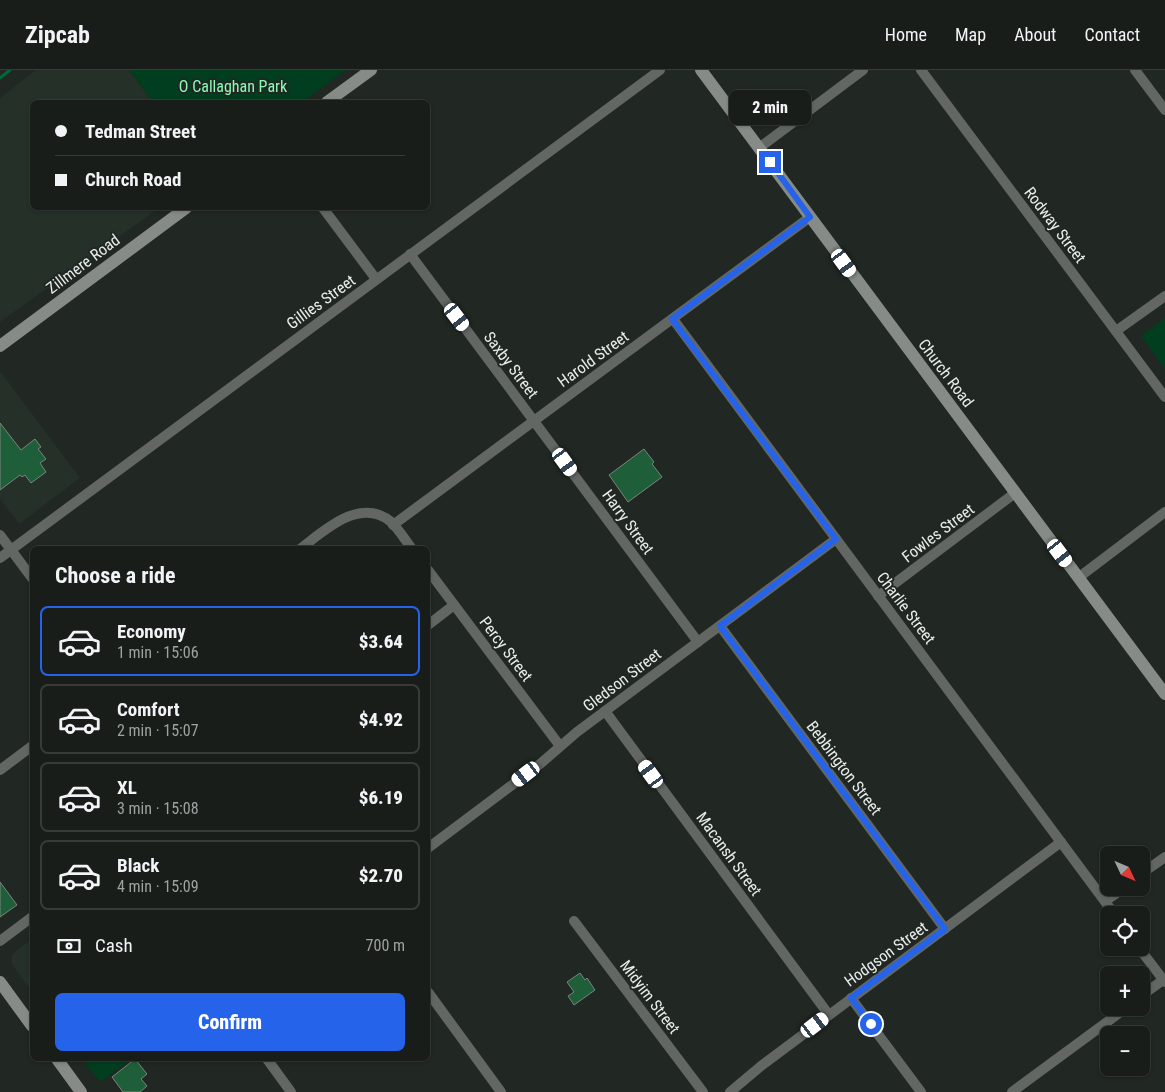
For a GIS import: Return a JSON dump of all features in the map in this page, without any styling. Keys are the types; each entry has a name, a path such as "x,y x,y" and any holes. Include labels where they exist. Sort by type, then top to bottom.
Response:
{"street":[{"path":"330,100 371,70"},
{"name":"Gillies Street","path":"0,558 660,70"},
{"name":"Church Road","path":"701,70 1165,694"},
{"path":"759,148 864,70"},
{"name":"Rodway Street","path":"921,70 1165,397"},
{"path":"1135,70 1165,110"},
{"name":"Zillmere Road","path":"0,346 183,210"},
{"path":"324,210 376,279"},
{"name":"Harold Street","path":"393,525 810,217"},
{"name":"Saxby Street","path":"410,254 534,421"},
{"path":"1116,331 1165,296"},
{"name":"Charlie Street","path":"672,319 1109,906"},
{"name":"Harry Street","path":"534,421 698,642"},
{"name":"Fowles Street","path":"878,596 1015,494"},
{"path":"1078,578 1165,512"},
{"path":"304,546 337,522 355,514 366,513 378,514 393,525 410,546"},
{"path":"0,535 30,575"},
{"name":"Gledson Street","path":"430,846 540,764 605,711 836,539"},
{"name":"Percy Street","path":"430,573 560,746"},
{"path":"430,623 454,605"},
{"name":"Bebbington Street","path":"720,626 945,929"},
{"name":"Macansh Street","path":"605,711 829,1014"},
{"path":"0,770 30,748"},
{"name":"Hodgson Street","path":"730,1092 829,1014 1061,842"},
{"path":"1150,868 1165,857"},
{"path":"1105,901 1112,896"},
{"path":"0,942 30,919"},
{"name":"Midyim Street","path":"574,921 703,1092"},
{"path":"1145,956 1164,981 1150,990"},
{"path":"0,982 30,1023"},
{"path":"430,995 502,1092"},
{"path":"851,998 921,1092"},
{"path":"1012,1092 1115,1016"},
{"path":"58,1061 81,1092"},
{"path":"268,1061 291,1092"}],"shaded area":[{"path":"36,70 129,70 152,100 30,100 30,210 156,210 0,322 0,98"},
{"path":"0,371 80,478 19,524 0,499"},
{"path":"30,940 30,989 11,961 12,955"}],"green space":[{"name":"O Callaghan Park","path":"129,70 346,70 305,100 152,100"},
{"path":"1165,318 1165,369 1141,336"},
{"path":"84,1061 129,1061 100,1082"}],"building":[{"path":"0,423 21,450 35,439 41,447 38,449 46,459 40,463 46,472 31,483 25,475 22,477 20,475 0,490"},
{"path":"644,449 662,477 628,502 609,475"},
{"path":"0,882 17,905 0,917"},
{"path":"580,973 585,980 587,978 595,990 574,1005 568,996 574,992 567,982"},
{"path":"132,1061 137,1061 147,1074 141,1079 147,1086 140,1092 123,1092 112,1077"}],"waterway":[{"path":"0,78 10,70"}],"route":[{"path":"770,162 810,217 672,319 836,539 720,626 945,929 851,998 871,1024"}]}
